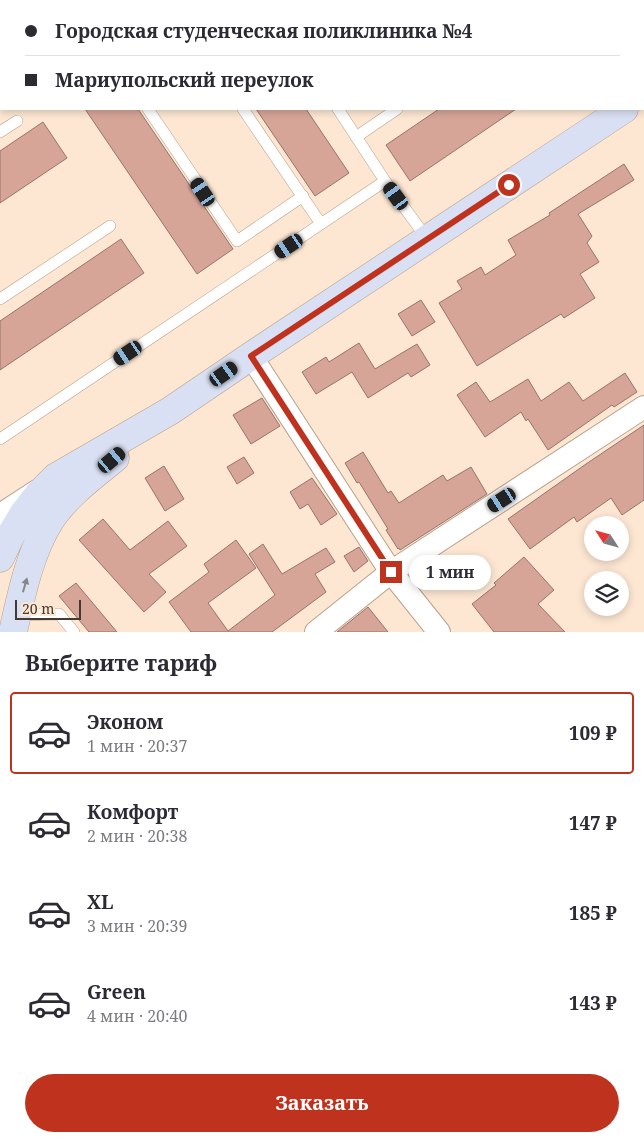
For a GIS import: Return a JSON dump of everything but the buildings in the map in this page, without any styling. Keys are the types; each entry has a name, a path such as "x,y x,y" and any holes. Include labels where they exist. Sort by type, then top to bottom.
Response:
{"main road":[{"path":"0,558 24,513 56,477 170,412 251,356 623,110"},
{"path":"14,624 38,544 52,519 68,500 97,473 170,412"}],"street":[{"path":"251,356 391,572 439,632"},
{"path":"316,632 391,572 644,407"},
{"path":"0,516 56,477"}],"lane":[{"path":"149,110 237,241 302,196"},
{"path":"244,110 321,224"},
{"path":"339,110 385,181 428,240"},
{"path":"356,137 396,110"},
{"path":"0,132 16,121"},
{"path":"0,439 385,181"},
{"path":"0,299 110,226"},
{"path":"14,624 59,614 74,632"}],"route":[{"path":"391,572 251,356 509,185"}]}
